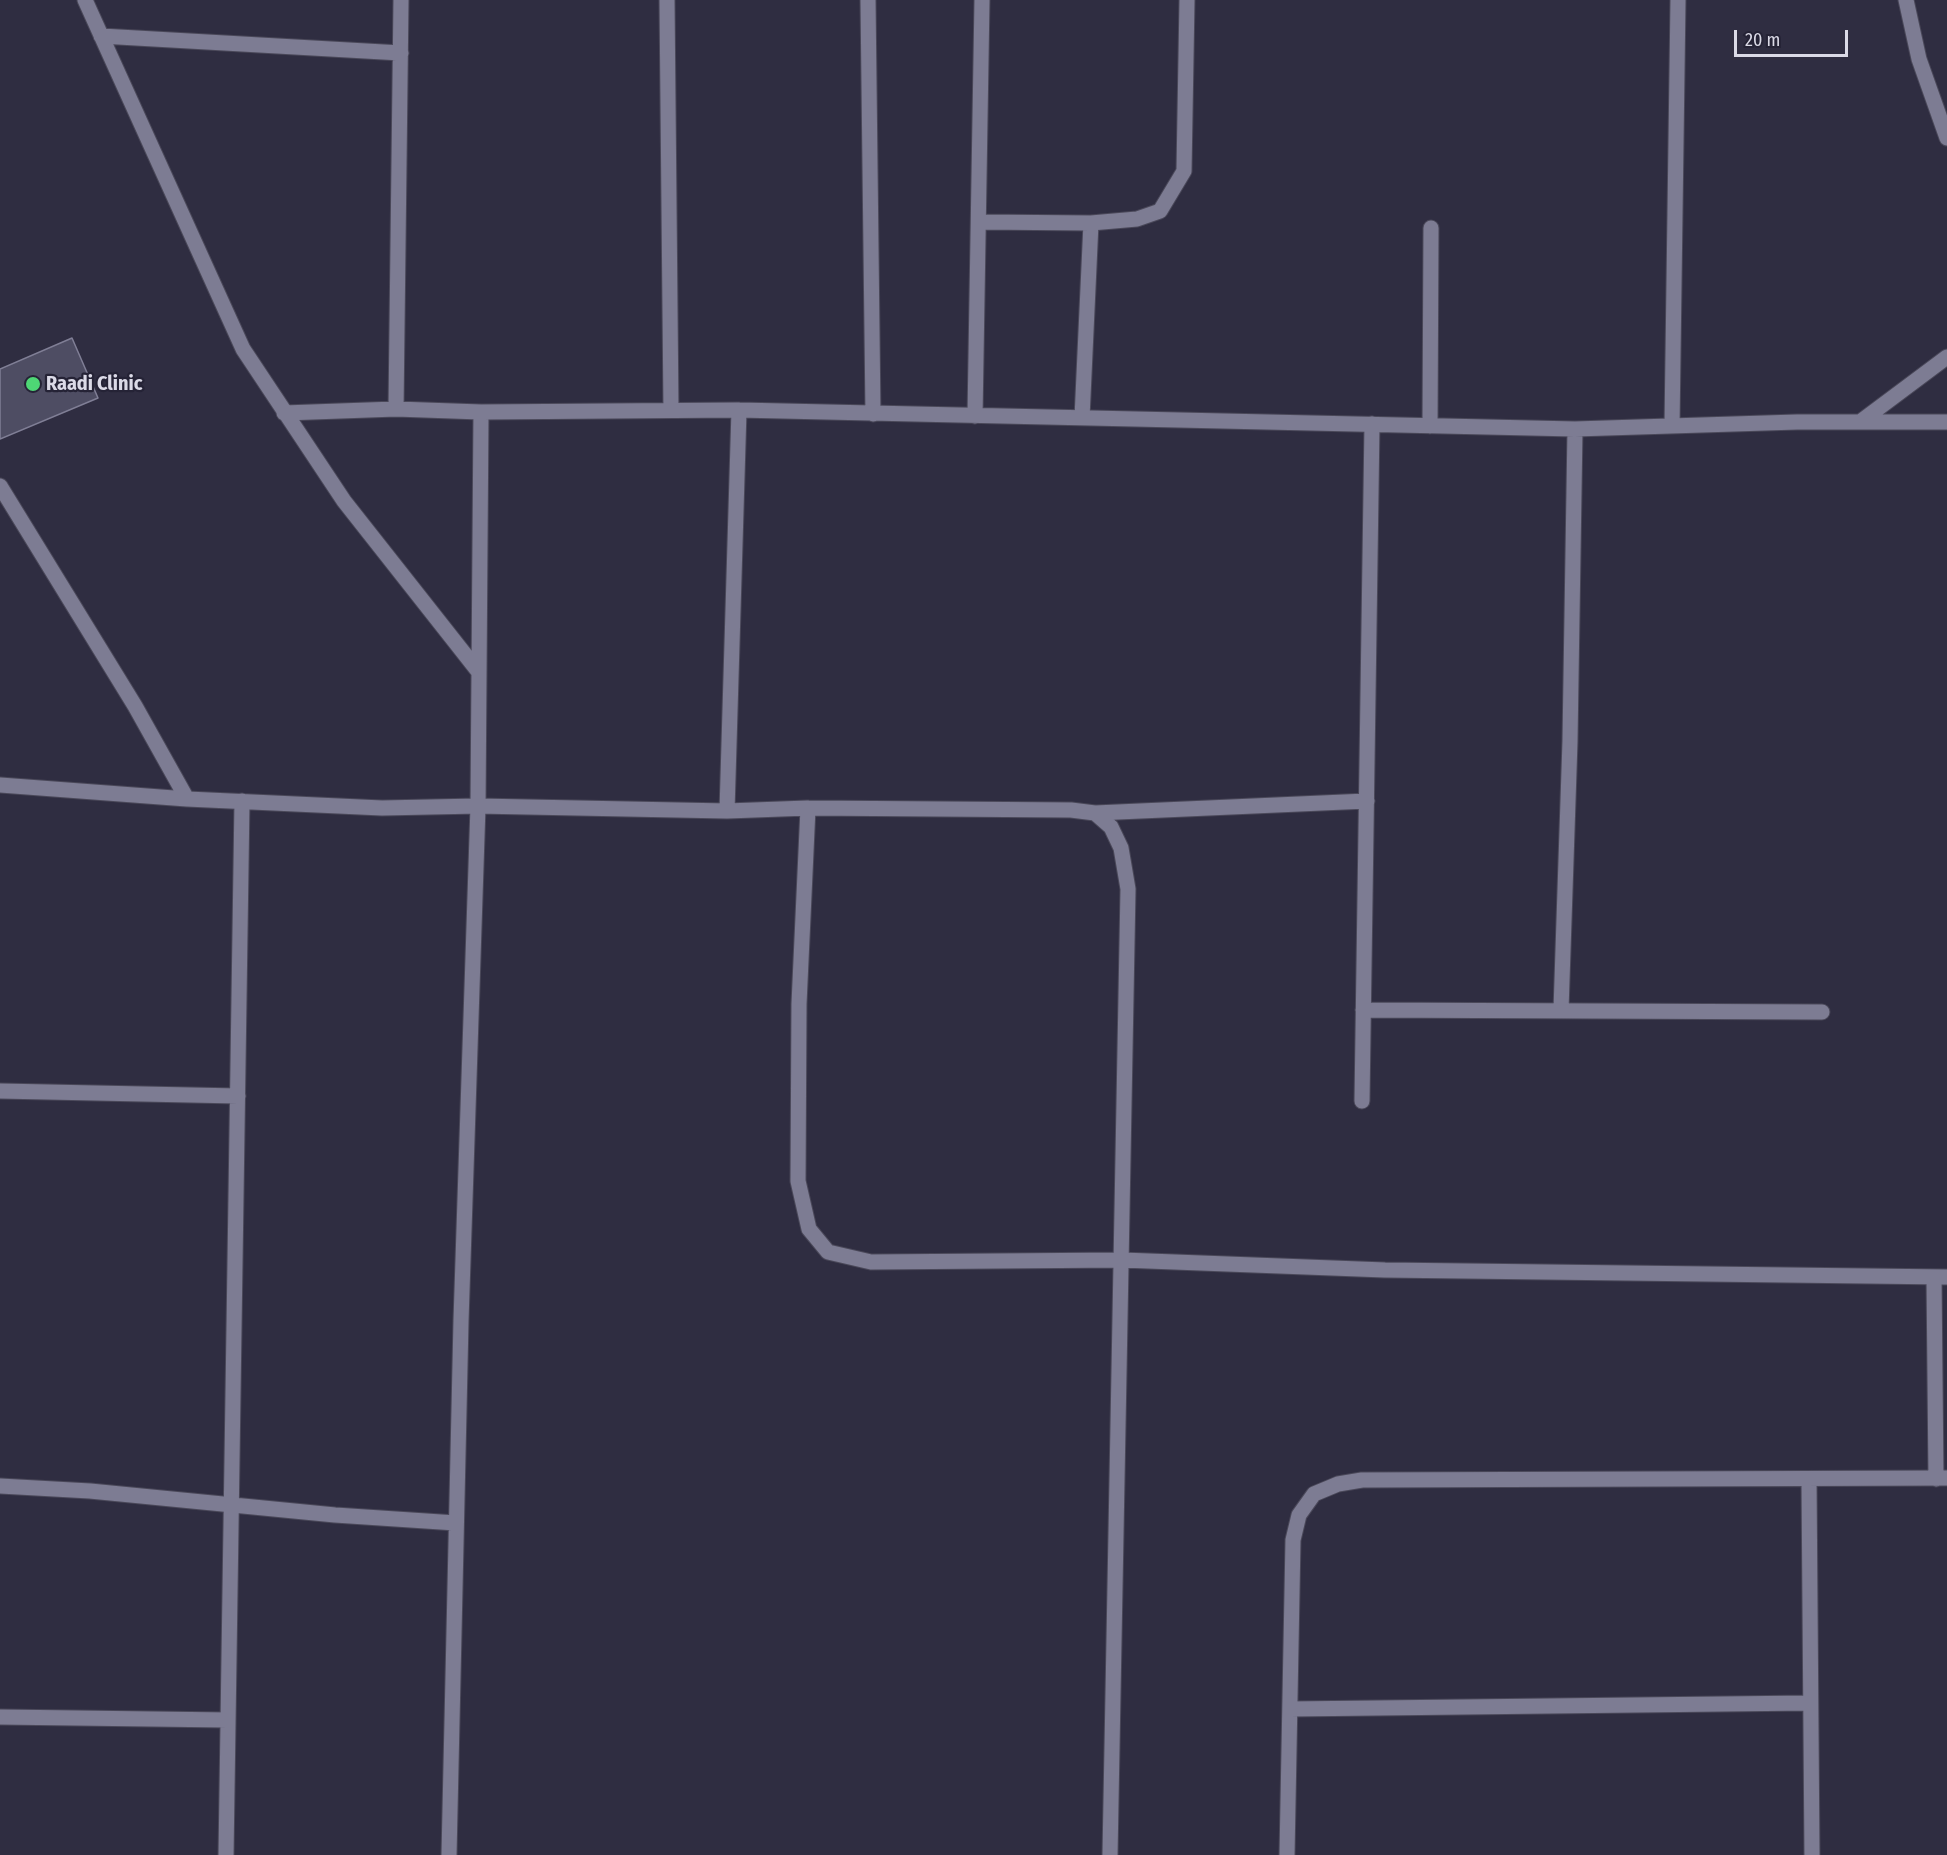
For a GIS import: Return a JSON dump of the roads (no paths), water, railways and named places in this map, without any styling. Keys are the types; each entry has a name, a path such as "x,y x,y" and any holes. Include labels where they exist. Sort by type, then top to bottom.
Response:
{"street":[{"path":"85,0 243,349 344,501 478,672"},
{"path":"396,409 400,0"},
{"path":"667,0 672,410"},
{"path":"868,0 873,414"},
{"path":"975,416 982,0"},
{"path":"980,222 1090,223 1137,219 1160,211 1184,171 1187,0"},
{"path":"1672,426 1678,0"},
{"path":"1906,0 1919,59 1947,138"},
{"path":"101,36 401,53"},
{"path":"1082,418 1090,223"},
{"path":"1430,426 1431,228"},
{"path":"1860,422 1947,357"},
{"path":"284,413 396,409 481,412 739,410 1575,429 1947,422"},
{"path":"727,812 739,410"},
{"path":"449,1855 456,1523 478,806 481,412"},
{"path":"1362,1101 1372,424"},
{"path":"1560,1010 1571,718 1575,429"},
{"path":"0,486 135,706 187,799"},
{"path":"0,785 187,799 382,808 478,806 727,812 808,808 1033,808 1095,813 1367,801"},
{"path":"226,1855 242,801"},
{"path":"808,808 796,1140 798,1181 809,1229 828,1252 871,1262 1122,1260 1385,1270 1941,1277 1941,1478 1362,1480 1338,1484 1314,1494 1299,1515 1293,1540 1287,1855"},
{"path":"1095,813 1111,827 1121,848 1128,889 1110,1855"},
{"path":"1363,1010 1822,1012"},
{"path":"0,1091 238,1096"},
{"path":"1809,1480 1812,1855"},
{"path":"0,1486 90,1491 232,1506 456,1523"},
{"path":"1290,1709 1809,1702"},
{"path":"0,1717 228,1720"}],"place":[{"name":"Raadi Clinic","path":"33,384"}]}
